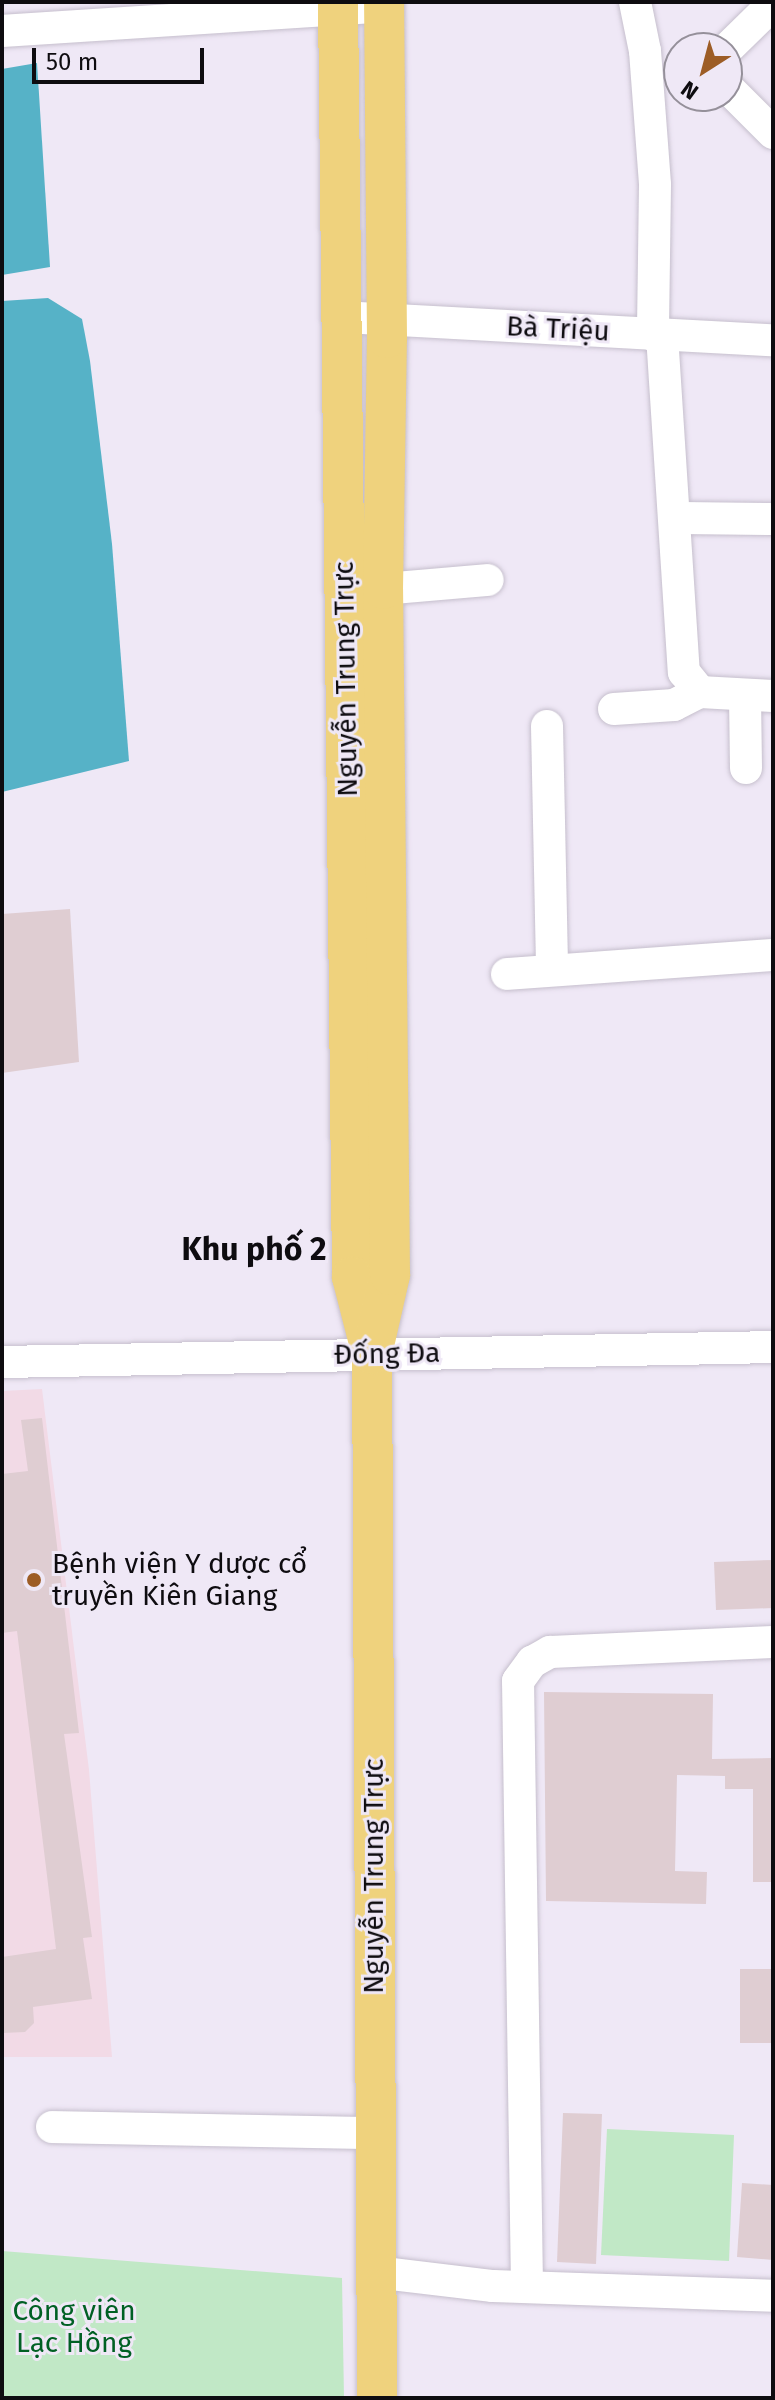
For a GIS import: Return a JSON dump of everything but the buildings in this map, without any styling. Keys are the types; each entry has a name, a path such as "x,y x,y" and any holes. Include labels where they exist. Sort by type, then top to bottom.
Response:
{"main road":[{"name":"Nguyễn Trung Trực","path":"377,2398 372,1354 390,1275 383,589 387,319 384,4"},
{"name":"Nguyễn Trung Trực","path":"338,6 352,1277 372,1354"}],"street":[{"path":"635,2 645,51 655,185 658,335 675,518 684,672 700,692"},
{"path":"2,31 384,4"},
{"path":"743,33 773,4"},
{"path":"743,103 773,133"},
{"name":"Bà Triệu","path":"342,317 773,340"},
{"path":"675,518 773,519"},
{"path":"383,589 488,580"},
{"path":"614,709 674,705 700,692 759,696 746,768"},
{"path":"547,726 552,970"},
{"path":"507,974 773,955"},
{"name":"Đống Đa","path":"2,1362 773,1347"},
{"path":"527,2286 518,1681 532,1662 550,1652 773,1642"},
{"path":"52,2127 375,2133"},
{"path":"375,2272 527,2286 773,2296"}],"shaded area":[{"name":"Bệnh viện Y dược cổ truyền Kiên Giang","path":"42,1389 89,1770 112,2057 2,2057 2,1391"}],"green space":[{"path":"607,2129 734,2135 729,2261 601,2255"},
{"name":"Công viên Lạc Hồng","path":"2,2251 342,2278 344,2398 2,2398"}],"water":[{"path":"37,63 50,267 2,275 2,69"},
{"path":"48,298 82,319 90,361 112,544 129,761 2,792 2,301"}],"place":[{"name":"Bệnh viện Y dược cổ truyền Kiên Giang","path":"34,1580"}],"district":[{"name":"Khu phố 2","path":"254,1249"}]}
